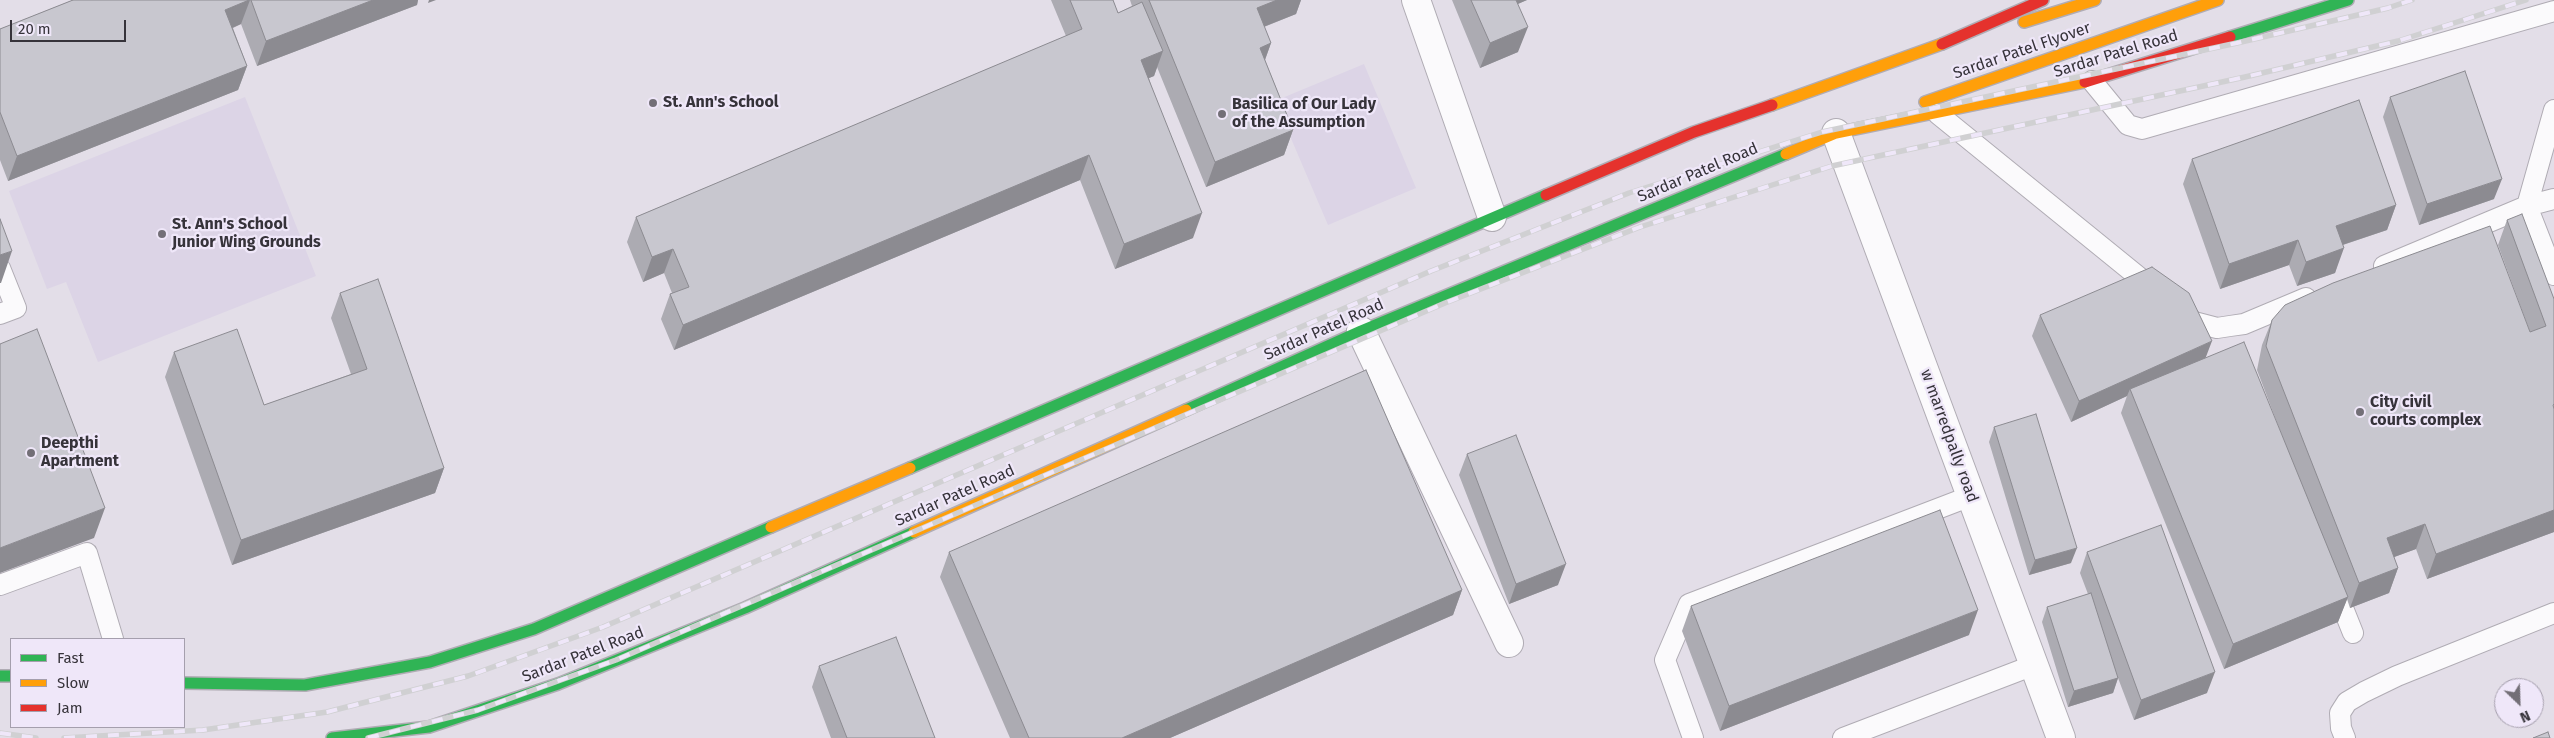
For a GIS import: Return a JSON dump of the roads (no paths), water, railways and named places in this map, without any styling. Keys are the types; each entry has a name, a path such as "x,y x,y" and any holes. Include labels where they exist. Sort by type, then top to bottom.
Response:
{"main road":[{"path":"185,683 305,685 430,662 534,629 1694,132 1929,50 2043,0"},
{"name":"Sardar Patel Flyover","path":"1929,50 2095,0"},
{"name":"Sardar Patel Flyover","path":"1836,133 2218,0"},
{"name":"Sardar Patel Road","path":"332,738 428,727 558,684 745,608 1361,330 1836,133 1938,114 2092,81 2348,0"}],"street":[{"path":"1416,0 1492,217"},
{"name":"w marredpally road","path":"1836,133 2061,738"},
{"path":"1361,330 1509,643"}],"lane":[{"path":"2092,81 2128,125 2142,129 2554,11"},
{"path":"2554,110 2527,206 2554,275"},
{"path":"1938,114 2194,322 2217,328 2233,335 2244,324 2326,290"},
{"path":"2363,274 2527,206 2554,198"},
{"path":"0,268 16,308 0,314"},
{"path":"1693,738 1665,660 1689,604 1971,496"},
{"path":"0,585 87,553 113,638"},
{"path":"2327,570 2353,633"},
{"path":"2345,738 2341,728 2340,713 2347,702 2397,676 2554,614"},
{"path":"1843,738 2034,665"}],"railway":[{"path":"64,738 203,730 327,712 468,676 603,627 1431,271 1629,193 1822,132 2237,43 2388,8 2412,0"},
{"path":"368,738 478,710 616,660 1445,303 1640,227 1832,166 2245,77 2398,41 2526,0"},
{"path":"0,733 36,738"}],"place":[{"name":"St. Ann's School","path":"653,103"},
{"name":"Basilica of Our Lady of the Assumption","path":"1222,114"},
{"name":"St. Ann's School Junior Wing Grounds","path":"162,234"},
{"name":"City civil courts complex","path":"2360,412"},
{"name":"Deepthi Apartment","path":"31,453"}]}
